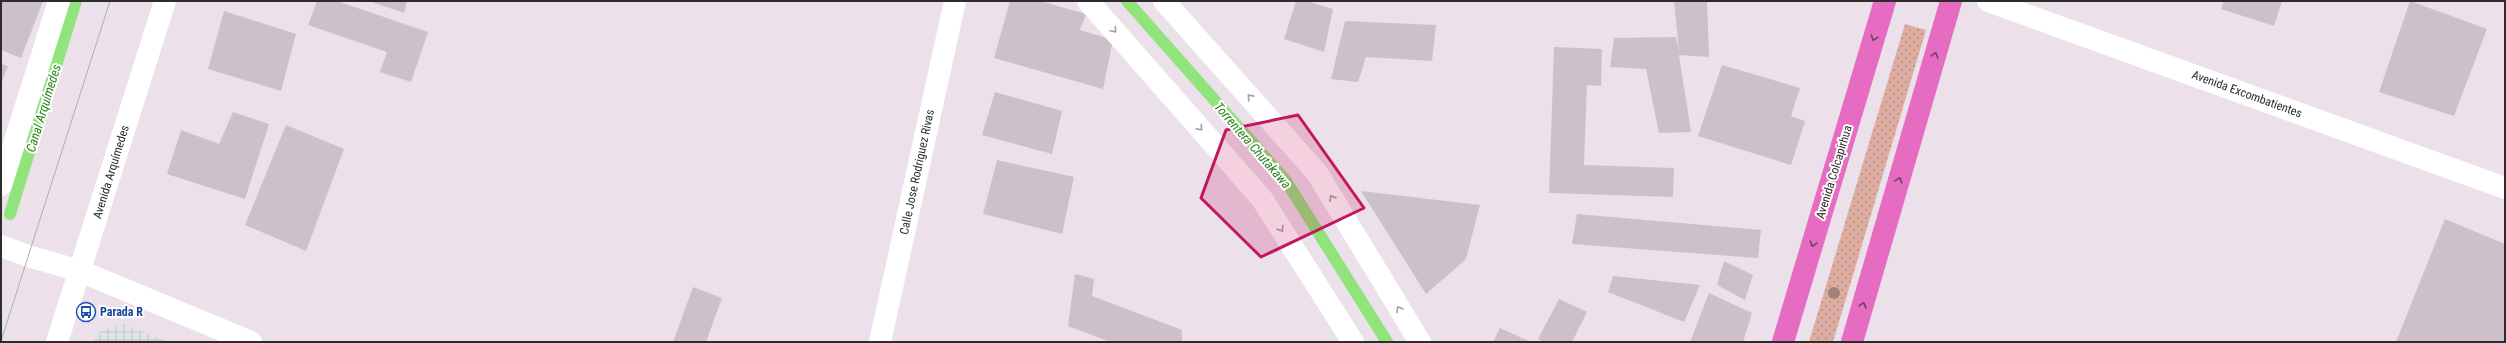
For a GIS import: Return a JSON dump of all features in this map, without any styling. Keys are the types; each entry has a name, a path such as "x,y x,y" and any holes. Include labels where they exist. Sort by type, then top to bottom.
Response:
{"main road":[{"name":"Avenida Colcapirhua","path":"1783,342 1885,1"},
{"path":"1852,342 1951,1"}],"street":[{"path":"1,185 59,1"},
{"name":"Avenida Arquímedes","path":"57,342 164,1"},
{"name":"Calle Jose Rodriguez Rivas","path":"880,342 955,1"},
{"path":"1088,1 1262,199 1354,342"},
{"path":"1164,1 1317,173 1420,342"},
{"name":"Avenida Excombatientes","path":"1988,1 2505,188"},
{"path":"1,246 28,256 80,271 251,342"}],"highlighted area":[{"path":"1298,115 1364,208 1261,257 1201,198 1226,130"}],"shaded area":[{"path":"1905,24 1926,30 1833,342 1809,342"},
{"path":"124,324 168,342 93,342 101,331"}],"building":[{"path":"1,1 43,1 21,58 1,50"},
{"path":"317,1 337,1 428,32 411,82 380,72 387,52 308,25"},
{"path":"369,1 407,1 404,13"},
{"path":"1010,1 1040,1 1086,14 1080,30 1113,40 1103,89 994,58"},
{"path":"1296,1 1306,1 1333,9 1324,52 1284,39"},
{"path":"1674,1 1707,1 1709,57 1679,55 1691,132 1659,133 1646,69 1610,67 1614,38 1676,37 1679,52"},
{"path":"2224,1 2282,1 2274,26 2221,9"},
{"path":"2410,1 2487,29 2454,116 2379,92"},
{"path":"224,11 296,34 281,91 208,69"},
{"path":"1345,21 1436,25 1432,61 1366,57 1358,82 1331,79"},
{"path":"1554,47 1602,49 1601,86 1587,85 1584,165 1674,168 1673,197 1549,193"},
{"path":"1,64 8,66 1,84"},
{"path":"1722,65 1800,88 1791,116 1805,121 1791,165 1698,136"},
{"path":"995,92 1062,111 1052,154 982,135"},
{"path":"233,112 269,124 245,199 167,174 181,130 219,144"},
{"path":"286,125 344,149 306,251 245,225"},
{"path":"997,160 1074,177 1062,234 983,214"},
{"path":"1361,191 1480,205 1466,259 1426,294"},
{"path":"1577,214 1761,230 1758,258 1572,244"},
{"path":"2445,219 2505,244 2505,342 2396,342"},
{"path":"1724,261 1753,275 1745,300 1717,285"},
{"path":"1075,274 1094,279 1092,296 1182,330 1182,342 1110,342 1068,326"},
{"path":"1613,276 1700,285 1684,322 1608,292"},
{"path":"693,287 722,298 706,342 673,342"},
{"path":"1709,293 1752,313 1743,342 1690,342"},
{"path":"1559,299 1587,312 1572,342 1544,342 1538,339"},
{"path":"1500,328 1531,342 1493,342"}],"waterway":[{"name":"Canal Arquímedes","path":"10,214 76,1"},
{"name":"Torrentera Chutakawa","path":"1127,1 1286,181 1387,342"}],"tram line":[{"path":"1,341 110,1"}],"place":[{"name":"Parada R","path":"86,312"}]}
